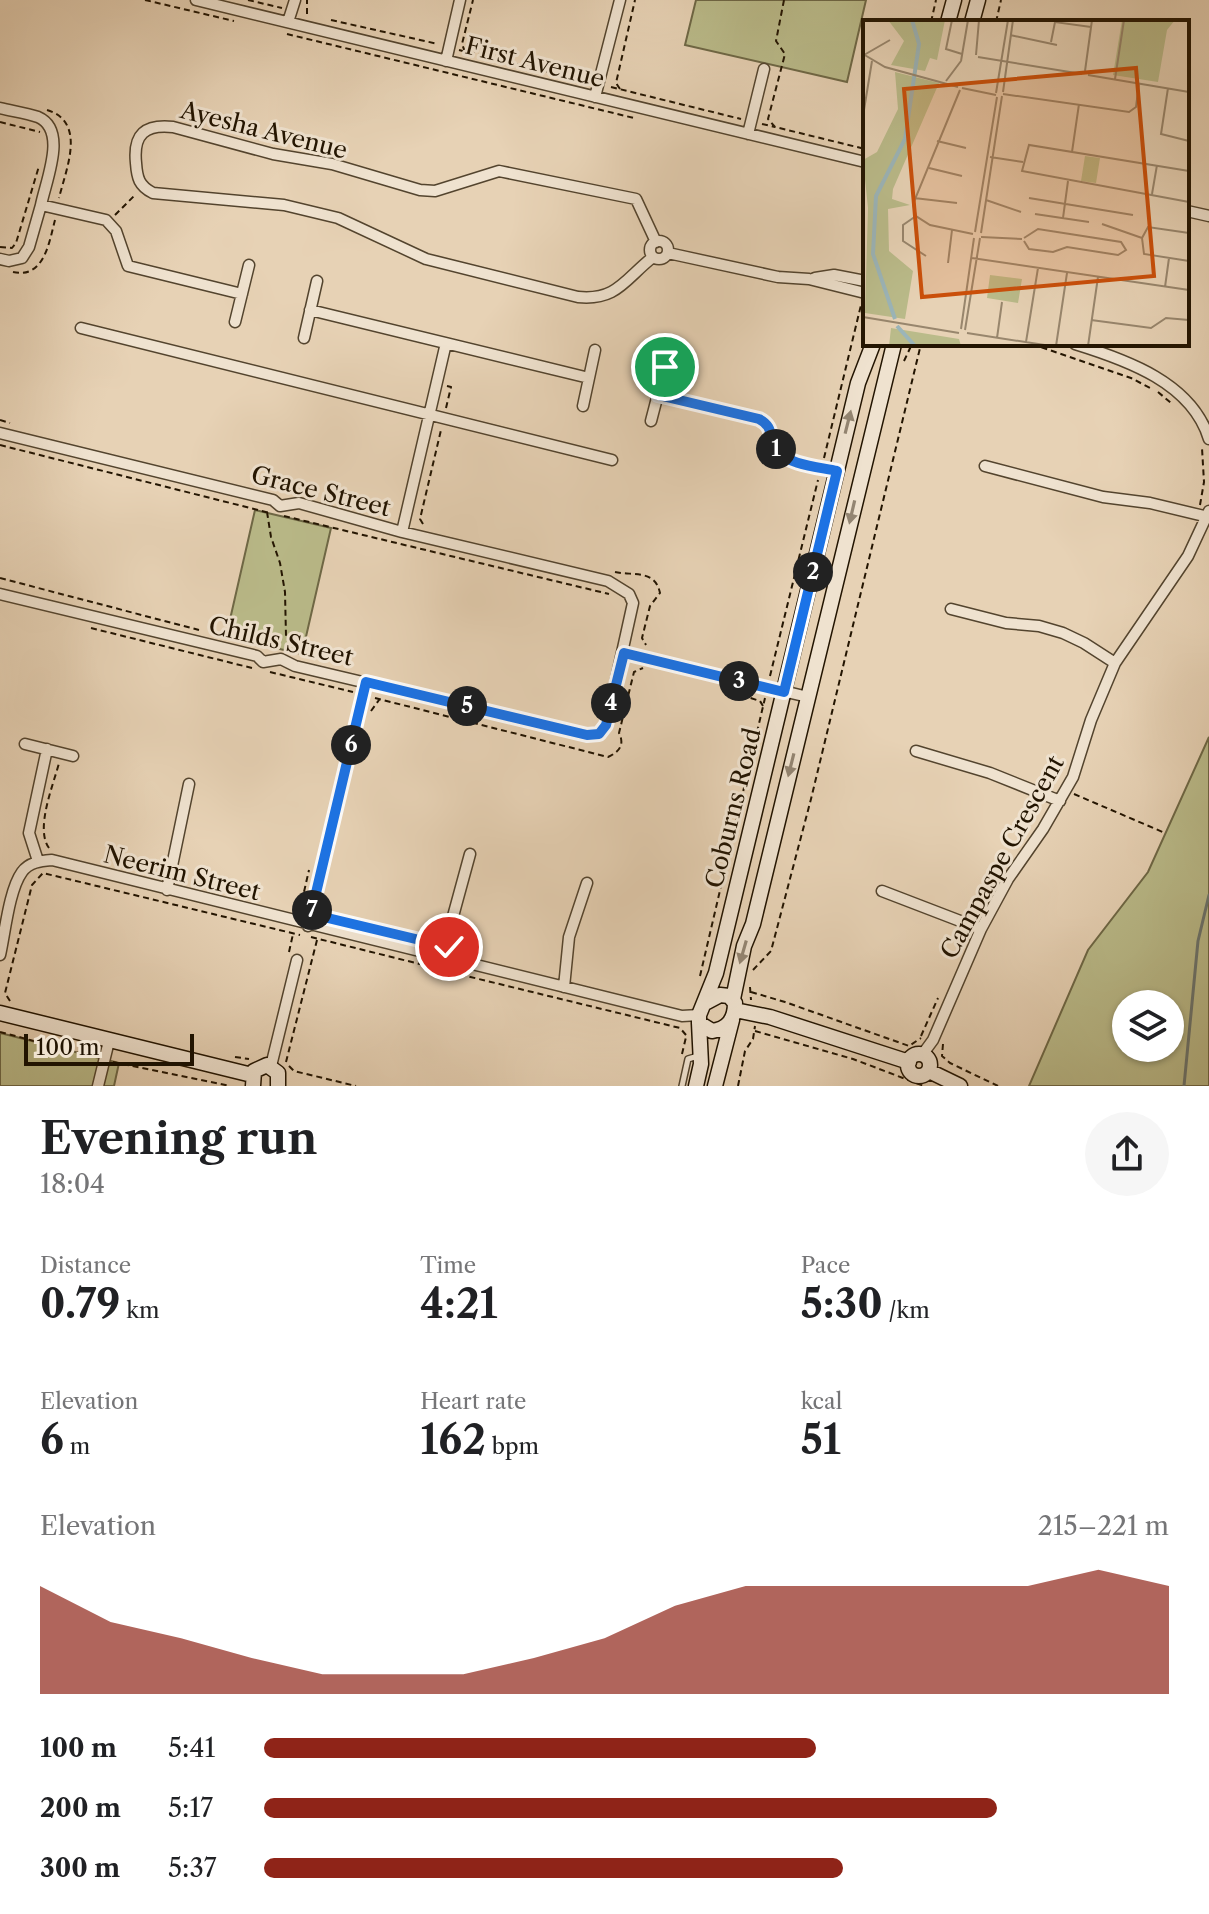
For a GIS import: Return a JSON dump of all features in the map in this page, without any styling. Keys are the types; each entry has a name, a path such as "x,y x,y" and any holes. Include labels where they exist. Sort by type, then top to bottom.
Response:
{"street":[{"name":"First Avenue","path":"196,0 863,162"},
{"path":"446,61 460,0"},
{"path":"595,97 620,0"},
{"path":"949,20 954,0"},
{"path":"973,20 978,0"},
{"path":"288,22 293,5"},
{"path":"748,134 764,69"},
{"path":"0,108 39,118 51,126 55,139 29,247 22,258 9,261 0,259"},
{"name":"Ayesha Avenue","path":"143,188 137,178 134,147 139,137 149,129 173,127 273,154 332,164 420,190 435,191 499,171 621,195 636,199 656,242 666,245 668,253"},
{"path":"143,188 153,193 284,205 338,218 426,259 578,297 609,295 653,257"},
{"path":"41,205 106,220 116,231 124,262 128,266 242,294"},
{"path":"1189,211 1209,216"},
{"path":"653,257 650,250 656,242"},
{"path":"653,257 662,259 668,253 778,277 809,279 863,292"},
{"path":"235,322 249,265"},
{"path":"809,279 834,275 863,281"},
{"path":"304,338 317,281"},
{"path":"310,310 589,378"},
{"path":"81,328 429,417 612,460"},
{"path":"402,532 446,343"},
{"name":"Coburns Road","path":"696,1086 701,1055 701,1014 716,973 858,383 872,346"},
{"name":"Coburns Road","path":"715,1086 744,946 753,924 894,346"},
{"path":"1081,346 1138,365 1172,388 1206,419 1205,443"},
{"path":"583,406 595,350"},
{"path":"651,421 665,367"},
{"path":"658,395 759,419 770,428 775,449 785,458 837,471"},
{"name":"Grace Street","path":"0,433 273,500 280,506 299,503 402,532 608,581 629,594 633,603 624,653"},
{"path":"985,466 1103,497 1205,514"},
{"name":"Campaspe Crescent","path":"916,1058 933,1040 981,929 1008,879 1073,777 1091,720 1115,663 1188,556 1205,514"},
{"name":"Childs Street","path":"0,594 257,656 263,662 281,659 295,666 587,735 599,734 606,725 624,653"},
{"path":"951,609 1063,633 1115,663"},
{"path":"624,653 808,697"},
{"path":"310,920 366,682"},
{"path":"25,744 73,756"},
{"path":"0,955 17,883 23,869 38,861 29,833 47,749"},
{"path":"916,751 990,773 1060,801"},
{"path":"167,890 189,784"},
{"path":"448,960 452,920 470,854"},
{"name":"Neerim Street","path":"38,861 52,860 167,890 310,920 448,960 682,1016 701,1014"},
{"path":"564,987 569,937 587,883"},
{"path":"882,891 981,929"},
{"path":"283,1085 272,1063 297,960"},
{"path":"733,1010 721,1030 712,1031 701,1014 720,995 733,1010 770,1017 916,1058 909,1069 913,1074 920,1076 929,1071 960,1086"},
{"path":"0,1013 252,1081 257,1067 272,1063"},
{"path":"98,1086 109,1041"}],"lane":[{"path":"682,1086 688,1059 701,1055"}],"path":[{"path":"248,0 293,5 307,15 307,0"},
{"path":"466,53 462,44 473,0"},
{"path":"621,90 616,83 635,0"},
{"path":"775,127 768,119 785,54 776,41 784,0"},
{"path":"931,20 936,0"},
{"path":"996,20 1001,0"},
{"path":"321,18 863,149"},
{"path":"0,122 44,134"},
{"path":"0,247 12,248 16,243 42,155"},
{"path":"106,220 121,212 143,188"},
{"path":"858,318 863,319"},
{"path":"750,973 771,951 921,346"},
{"path":"1038,346 1131,378 1156,391 1175,406"},
{"path":"1205,443 1205,514"},
{"path":"0,445 607,594"},
{"path":"1204,482 1209,483"},
{"path":"267,512 285,592 286,636 304,657 289,653"},
{"path":"0,578 198,630"},
{"path":"52,851 43,838 43,825 61,753"},
{"path":"1066,790 1165,833"},
{"path":"0,999 11,1002 5,993 32,885 43,873 680,1028 687,1035"},
{"path":"294,911 310,920 330,917"},
{"path":"317,939 286,1064 294,1071 356,1086"},
{"path":"738,1086 745,1051 755,1031 750,982"},
{"path":"749,992 909,1046 921,1037 940,995"},
{"path":"755,1031 853,1059 924,1086"},
{"path":"933,1040 944,1044 942,1056 950,1063 998,1086"},
{"path":"225,1055 257,1061 264,1058 272,1063"}],"green space":[{"path":"696,0 866,0 847,82 685,45"},
{"path":"255,510 331,528 302,654 226,637"},
{"path":"1209,737 1209,1086 1029,1086 1088,950 1148,872"},
{"path":"0,1033 119,1063 114,1086 0,1086"}],"waterway":[{"path":"1184,1086 1198,941 1209,895"}],"route":[{"path":"449,947 311,914 366,682 587,735 599,734 606,725 624,653 784,692 837,471 785,458 775,449 766,422 759,419 658,395 665,367"}]}
